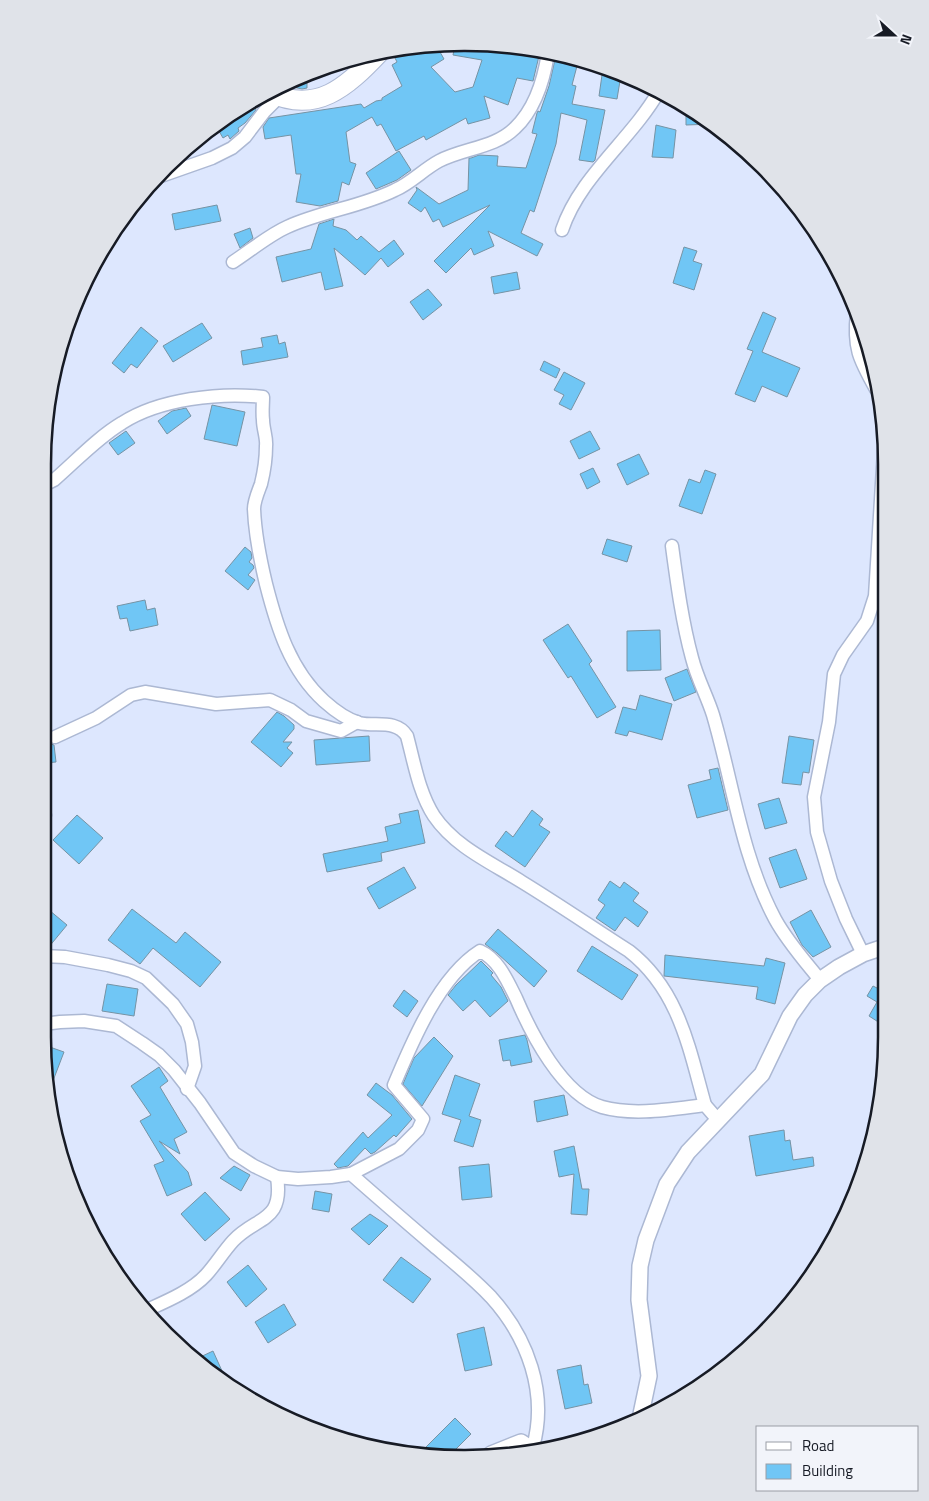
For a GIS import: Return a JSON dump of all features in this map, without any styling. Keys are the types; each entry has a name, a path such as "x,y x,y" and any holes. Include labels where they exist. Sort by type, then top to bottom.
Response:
{"main road":[{"path":"278,96 299,101 315,100 340,88 370,62"}],"street":[{"path":"233,262 286,227 373,200 395,190 439,161 497,140 509,133 527,115 541,82 546,59"},
{"path":"562,230 573,207 593,177 622,142 654,98"},
{"path":"172,172 212,158 232,148 246,137 271,100"},
{"path":"857,335 855,342 859,356 867,372"},
{"path":"51,482 121,423 146,411 188,400 225,394 263,397 266,445 262,481 254,506 257,542 271,603 286,647 298,671 314,691 335,710 357,722 397,726 404,731 421,787 430,808 434,816 452,837 629,950 650,970 669,998 684,1031 705,1105 718,1120"},
{"path":"672,546 680,604 692,658 712,714 744,839 756,877 785,936 820,980"},
{"path":"863,954 846,919 831,881 817,832 814,797 829,722 834,674 843,655 867,621 872,609 875,596 878,548"},
{"path":"56,736 96,718 131,695 145,692 216,704 270,700 306,721 341,731 357,722"},
{"path":"642,1409 649,1376 639,1300 639,1276 643,1252 656,1212 672,1175 688,1152 762,1074 794,1009 805,995 820,980 839,967 863,954 878,949"},
{"path":"51,1023 84,1021 116,1026 159,1055 174,1070 200,1103 234,1153 254,1166 277,1177 298,1179 331,1178 350,1174 399,1149 418,1130 423,1119 394,1086 428,1013 442,989 453,974 472,955 480,950 495,961 513,992 531,1031 553,1065 564,1080 589,1101 617,1110 659,1110 705,1105"},
{"path":"51,956 65,957 131,971 146,978 173,1004 187,1024 192,1042 195,1066 188,1089"},
{"path":"350,1174 470,1277 490,1296 510,1321 529,1357 535,1377 539,1415 538,1429 533,1444"},
{"path":"152,1307 196,1284 241,1233 264,1220 273,1210 277,1200 279,1191 277,1177"},
{"path":"505,1447 521,1442 527,1445"}],"building":[{"path":"454,51 464,51 492,52 539,58 533,81 517,78 508,105 484,96 490,118 468,124 466,118 426,140 424,136 396,151 381,124 377,126 372,117 346,132 350,162 356,164 349,185 342,182 338,201 320,206 296,202 301,174 296,174 291,135 265,139 263,127 269,118 361,104 364,108 376,101 382,100 382,98 402,86 392,65 397,62 395,57 440,52 444,59 431,67 455,92 473,87 482,60 453,55"},
{"path":"555,61 577,67 572,85 576,86 572,104 605,110 595,160 593,162 579,160 587,120 561,113 556,144 534,212 530,210 521,233 543,244 537,256 488,231 494,246 474,255 471,248 446,273 434,261 490,205 443,227 439,219 433,222 425,207 421,212 408,203 417,190 416,187 439,204 468,190 469,158 479,155 498,156 497,166 526,168 537,134 532,133 537,113 538,111 540,112"},
{"path":"602,75 620,82 617,99 599,96"},
{"path":"307,83 307,88 296,88"},
{"path":"255,109 245,123 238,128 239,131 230,139 228,135 223,138 220,132"},
{"path":"686,116 699,125 686,125"},
{"path":"656,125 676,130 673,158 652,157"},
{"path":"399,151 411,170 397,180 376,189 366,173"},
{"path":"217,205 221,221 175,230 172,214"},
{"path":"334,219 333,226 346,230 357,240 361,236 379,252 394,240 404,254 388,267 381,258 365,275 334,248 343,286 325,290 321,272 282,282 276,257 311,249 319,224"},
{"path":"250,228 253,238 240,248 234,234"},
{"path":"684,247 697,251 693,261 702,264 694,290 673,283"},
{"path":"517,272 520,289 494,294 491,277"},
{"path":"428,289 442,305 423,320 410,302"},
{"path":"763,312 776,318 762,352 800,368 787,397 762,386 755,402 735,394 753,351 747,349"},
{"path":"202,323 212,338 173,362 163,346"},
{"path":"141,327 158,341 137,368 131,364 124,373 112,363"},
{"path":"277,335 279,344 285,342 288,357 243,365 241,351 263,347 261,338"},
{"path":"544,361 560,369 556,378 540,370"},
{"path":"564,372 585,383 571,410 559,404 564,395 554,390"},
{"path":"212,405 245,412 237,446 204,439"},
{"path":"186,408 191,416 167,434 158,421 172,411"},
{"path":"126,431 135,443 118,455 109,443"},
{"path":"590,431 600,449 579,459 570,441"},
{"path":"639,454 649,474 627,485 617,464"},
{"path":"593,468 600,482 587,489 580,474"},
{"path":"705,470 716,474 702,514 679,506 689,479 700,483"},
{"path":"607,539 632,546 627,562 602,554"},
{"path":"245,547 251,552 252,558 249,562 254,568 248,575 255,580 248,590 225,571"},
{"path":"145,600 147,610 155,608 158,625 130,631 127,618 120,619 117,606"},
{"path":"568,624 592,661 589,664 616,707 597,718 571,676 568,678 543,640"},
{"path":"660,630 661,670 627,671 627,631"},
{"path":"687,669 696,692 674,701 665,678"},
{"path":"640,695 672,704 662,740 629,731 627,736 615,733 623,707 636,710"},
{"path":"277,712 294,725 294,729 283,742 292,742 287,748 293,753 281,767 251,742"},
{"path":"369,736 370,761 316,765 314,740"},
{"path":"789,736 814,740 809,773 803,772 801,785 782,783"},
{"path":"51,744 54,745 56,762 51,762"},
{"path":"718,768 728,810 697,818 688,785 711,779 709,770"},
{"path":"779,798 787,823 765,829 758,804"},
{"path":"418,810 425,843 381,853 382,861 327,872 323,854 388,841 385,827 401,823 399,814"},
{"path":"532,810 543,819 539,825 550,832 525,867 495,846 506,831 513,837"},
{"path":"77,815 103,838 79,864 53,840"},
{"path":"796,849 807,879 780,888 769,858"},
{"path":"404,867 416,888 379,909 367,888"},
{"path":"610,881 620,888 624,882 639,893 633,901 648,912 638,927 625,917 615,931 596,918 605,905 598,900"},
{"path":"132,909 176,943 185,932 221,962 200,987 153,948 140,964 108,940"},
{"path":"811,910 831,947 813,957 802,945 790,922"},
{"path":"51,912 67,925 51,944"},
{"path":"498,929 547,971 534,987 485,944"},
{"path":"592,946 638,975 622,1000 577,971"},
{"path":"665,955 764,966 766,958 785,963 775,1004 756,999 758,987 664,976"},
{"path":"481,961 493,973 491,975 501,987 508,1001 490,1017 475,1000 463,1011 448,995"},
{"path":"107,984 138,989 134,1016 102,1011"},
{"path":"873,986 878,988 878,1022 869,1016 877,1002 867,996"},
{"path":"404,990 418,1001 407,1017 393,1006"},
{"path":"525,1035 532,1062 511,1066 510,1060 503,1061 499,1040"},
{"path":"434,1037 453,1056 422,1106 403,1084 414,1058"},
{"path":"51,1048 64,1052 54,1079"},
{"path":"159,1067 168,1081 160,1087 187,1132 174,1139 180,1154 159,1141 188,1172 192,1185 167,1196 154,1165 164,1161 140,1121 151,1115 131,1086"},
{"path":"455,1075 480,1084 469,1116 481,1120 473,1147 454,1141 461,1120 442,1114"},
{"path":"376,1083 392,1095 412,1119 396,1137 394,1135 375,1152 371,1154 365,1148 348,1166 338,1168 334,1164 363,1132 368,1138 392,1115 367,1095"},
{"path":"564,1095 568,1115 537,1122 534,1101"},
{"path":"784,1130 785,1141 790,1140 793,1160 813,1157 814,1166 756,1176 749,1136"},
{"path":"574,1146 582,1189 589,1189 587,1215 571,1214 574,1174 559,1177 554,1151"},
{"path":"489,1164 492,1197 462,1200 459,1167"},
{"path":"234,1166 250,1175 241,1191 220,1178"},
{"path":"315,1191 332,1194 329,1212 312,1209"},
{"path":"205,1192 230,1219 205,1241 181,1214"},
{"path":"370,1214 388,1226 369,1245 351,1229"},
{"path":"401,1257 431,1279 413,1303 383,1280"},
{"path":"248,1265 267,1289 246,1307 227,1282"},
{"path":"284,1304 296,1325 268,1343 255,1322"},
{"path":"484,1327 492,1365 465,1371 457,1334"},
{"path":"213,1351 222,1370 213,1364 203,1356"},
{"path":"581,1365 584,1385 588,1384 592,1403 565,1409 557,1370"},
{"path":"455,1418 471,1434 455,1450 426,1447"}]}
